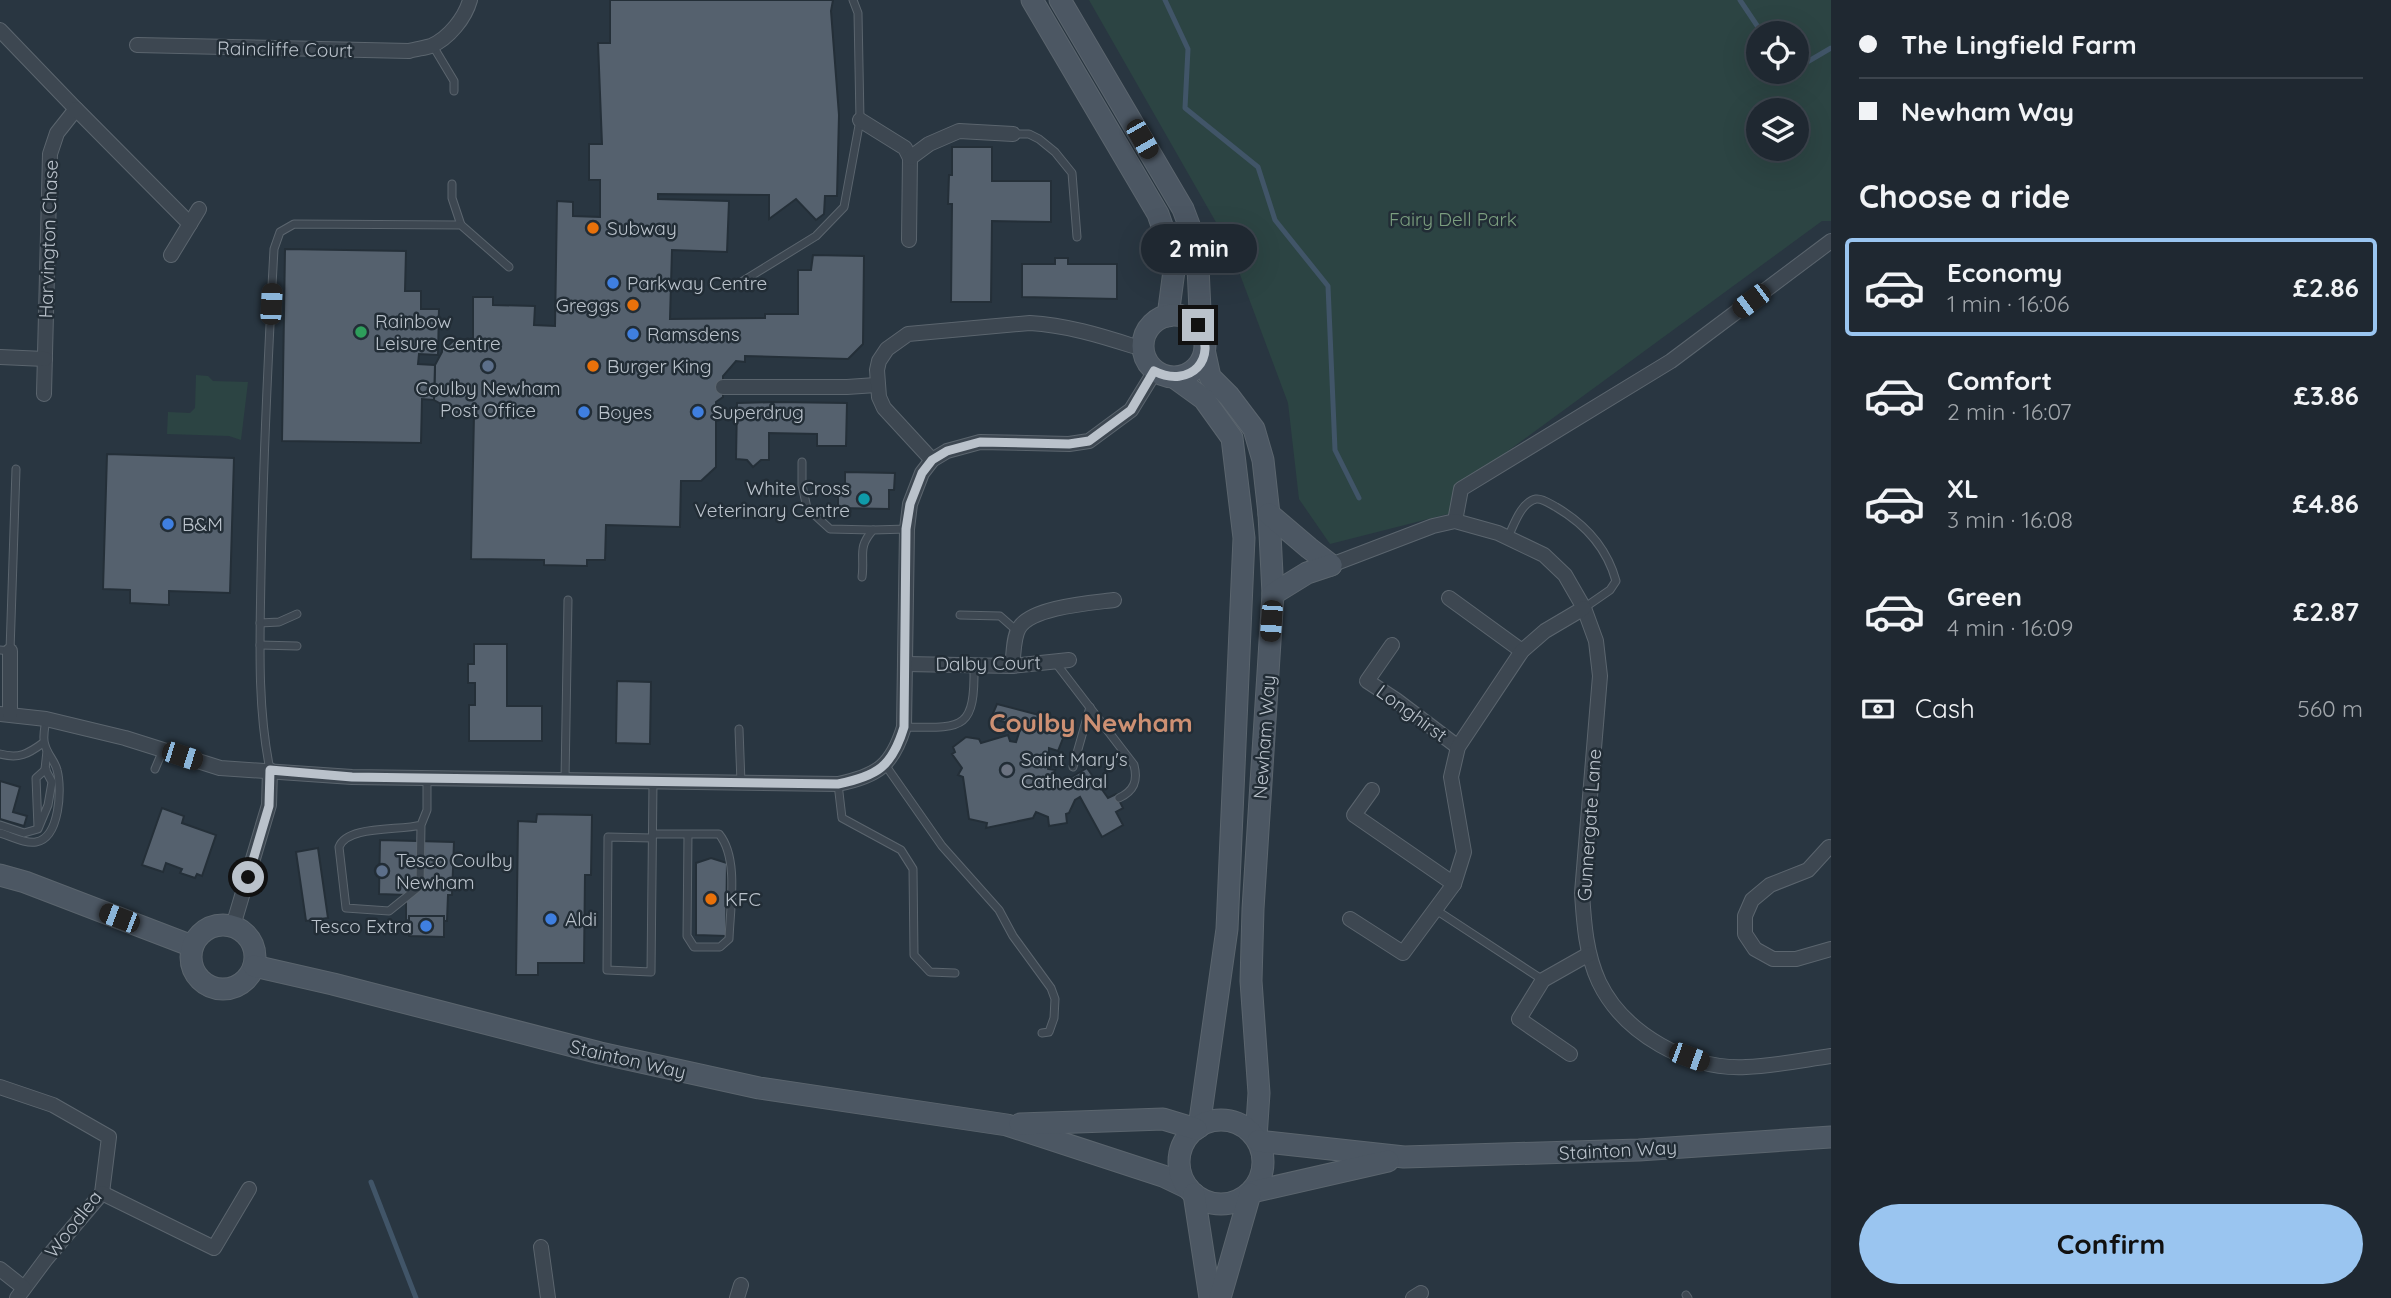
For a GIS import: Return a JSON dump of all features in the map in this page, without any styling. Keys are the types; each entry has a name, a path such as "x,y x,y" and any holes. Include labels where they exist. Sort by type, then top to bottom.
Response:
{"street":[{"path":"432,45 451,31 467,11 470,0"},
{"path":"1032,0 1158,214 1175,263 1168,316"},
{"name":"Newham Way","path":"1060,0 1183,209 1197,246 1200,310 1198,325 1204,335 1210,377 1254,429 1263,460 1273,594 1253,909 1251,981 1259,1093 1257,1139"},
{"path":"0,30 190,224"},
{"name":"Raincliffe Court","path":"136,45 409,51 432,45"},
{"name":"Harvington Chase","path":"44,394 50,154 57,133 76,109"},
{"path":"860,120 905,148 910,158 909,240"},
{"path":"910,158 929,144 959,131 1013,134"},
{"path":"171,256 199,209"},
{"path":"1455,522 1461,489 1671,361 1831,241"},
{"path":"5,651 5,714 46,719 220,768 352,777 838,784 864,779 886,766 899,745 904,727 906,529 910,504 922,473 932,460 947,451 980,442 1069,444 1089,441 1131,410 1154,371 1147,363 1143,344 1152,324 1168,316 1179,315 1198,325"},
{"path":"932,460 884,408 876,385 879,361 887,349 908,334 1030,323 1073,328 1133,346"},
{"path":"1175,378 1193,372 1205,354"},
{"path":"0,357 45,359"},
{"name":"Newham Way","path":"1154,371 1175,378 1204,399 1232,438 1244,538 1227,929 1197,1128"},
{"path":"723,387 876,385"},
{"path":"1269,514 1331,565"},
{"name":"Gunnergate Lane","path":"1331,565 1433,526 1455,522 1498,533 1544,555 1565,575 1584,608 1596,641 1600,676 1582,893 1589,954 1600,984 1619,1011 1652,1040 1703,1063 1744,1068 1831,1056"},
{"path":"1273,594 1307,573 1331,565"},
{"path":"1449,598 1522,651"},
{"path":"1012,666 1017,631 1026,619 1073,605 1114,600"},
{"name":"Longhirst","path":"1350,919 1403,953 1436,910 1454,884 1464,852 1451,777 1458,747 1522,651 1545,631 1584,608"},
{"name":"Longhirst","path":"1392,645 1367,681 1458,747"},
{"name":"Dalby Court","path":"906,664 1012,666 1062,661"},
{"path":"233,926 269,806 270,770"},
{"path":"1372,790 1354,815 1454,884"},
{"path":"1829,847 1808,870 1770,885 1752,900 1745,916 1745,934 1755,949 1773,959 1796,959 1831,949"},
{"path":"0,875 25,882 192,946"},
{"path":"222,924 233,926 250,939 254,947 254,966 240,984 218,989 208,985 192,969 192,946 198,935 209,927 222,924"},
{"path":"1570,1054 1519,1019 1543,980 1589,954"},
{"name":"Stainton Way","path":"254,966 600,1053 759,1088 1007,1125 1163,1176 1191,1191"},
{"name":"Woodlea","path":"0,1087 53,1105 109,1137 102,1193 21,1293"},
{"name":"Stainton Way","path":"1007,1125 1163,1119 1197,1128"},
{"path":"1210,1298 1191,1191 1182,1176 1179,1163 1187,1138 1197,1128 1223,1120 1247,1129 1257,1139 1263,1153 1263,1167 1260,1180 1251,1193 1220,1298"},
{"name":"Stainton Way","path":"1257,1139 1404,1157 1639,1150 1831,1137"},
{"name":"Stainton Way","path":"1251,1193 1404,1157"},
{"path":"102,1193 214,1248 249,1189"},
{"path":"1191,1191 1204,1201 1216,1204 1228,1204 1251,1193"},
{"path":"541,1247 548,1298"},
{"path":"0,1269 21,1293"}],"lane":[{"path":"738,284 816,236 844,207 860,120 858,13 853,0"},
{"path":"432,45 454,81 454,91"},
{"path":"1013,134 1029,134 1039,139 1055,152 1072,173 1077,237"},
{"path":"452,184 452,198 461,225 509,267"},
{"path":"270,770 264,743 260,623 263,469 274,249 280,232 294,224 461,225"},
{"path":"802,463 802,485 807,508 830,529 906,529"},
{"path":"5,651 16,470"},
{"path":"1508,538 1525,506 1535,499 1543,499 1576,519 1601,547 1616,581 1610,590 1584,608"},
{"path":"862,577 862,542 873,530"},
{"path":"565,780 569,600"},
{"path":"260,623 279,622 297,614"},
{"path":"960,615 1000,616 1017,631"},
{"path":"260,645 297,646"},
{"path":"1062,661 1090,707 1134,765 1135,784 1119,799"},
{"path":"904,727 944,729 960,723 970,711 975,697 974,666"},
{"path":"1073,766 1090,707"},
{"path":"38,829 48,805 52,782 46,769 46,719"},
{"path":"739,729 741,783"},
{"path":"0,754 16,758 45,747"},
{"path":"0,833 34,842 43,840 51,832 58,809 57,770 45,747"},
{"path":"155,769 163,750"},
{"path":"886,766 942,846 999,910 1013,936 1051,988 1055,999 1054,1018 1049,1032 1042,1033"},
{"path":"38,829 36,778 46,769"},
{"path":"421,825 364,832 341,841 339,847 346,908 390,911 420,886 421,825 427,810 427,778"},
{"path":"653,782 653,836 651,972 607,970 608,837 653,836 688,834 719,834 726,843 731,861 729,939 720,947 694,947 687,936 688,834"},
{"path":"838,784 842,818 901,850 913,869 914,955 930,972 955,973"},
{"path":"0,825 24,833 38,829"},
{"path":"1436,910 1543,980"}],"green space":[{"name":"Fairy Dell Park","path":"1089,0 1831,0 1831,221 1822,221 1456,489 1452,513 1330,544 1299,499 1288,403 1229,245"},
{"path":"196,375 208,376 213,381 248,382 241,440 229,436 167,434 168,412 190,413 195,408"}],"building":[{"name":"Parkway Centre","path":"610,0 833,0 831,11 839,115 837,196 825,196 824,214 816,220 796,199 769,219 769,195 658,194 658,199 729,201 727,252 672,250 670,319 765,318 765,314 798,314 798,270 811,270 813,255 864,256 863,344 848,359 745,356 745,362 736,361 723,376 723,397 716,402 716,467 701,481 681,481 680,527 606,525 605,560 587,560 587,566 544,565 544,560 471,559 474,414 453,415 450,411 441,412 441,404 434,400 435,365 442,346 449,345 455,339 473,339 473,297 493,297 493,305 535,306 534,325 555,326 557,201 573,202 573,216 600,217 600,180 589,180 589,144 602,144 598,43 610,43"},
{"path":"952,147 992,147 992,181 1051,181 1051,222 992,221 991,302 951,302 952,204 948,204"},
{"name":"Rainbow Leisure Centre","path":"285,249 406,251 405,291 421,291 421,309 439,309 438,355 419,354 418,364 435,365 434,400 422,399 421,443 282,441"},
{"path":"1055,258 1068,258 1068,264 1117,264 1117,299 1022,297 1022,264 1055,264"},
{"path":"737,403 847,403 846,446 817,446 817,434 769,433 769,460 761,460 753,467 747,460 736,459"},
{"name":"B&M","path":"107,454 234,458 230,593 169,591 169,605 130,603 130,590 103,589"},
{"name":"White Cross Veterinary Centre","path":"845,472 895,473 894,490 889,490 889,509 838,508 838,490 845,490"},
{"path":"474,644 507,644 507,706 542,706 542,741 469,741 469,705 475,705 475,683 468,683 468,664 474,664"},
{"path":"617,681 651,682 650,744 616,743"},
{"name":"Saint Mary's Cathedral","path":"997,704 1058,720 1057,726 1067,728 1058,751 1049,748 1048,769 1055,770 1052,778 1063,782 1087,768 1108,798 1116,794 1123,808 1116,812 1123,825 1102,837 1080,797 1066,814 1067,823 1049,826 1048,817 1036,812 1033,818 986,828 987,823 969,819 963,777 958,775 962,768 952,754 955,752 953,747 966,737 979,739 981,743 1008,735 1010,741 1016,742 1021,727 991,718"},
{"path":"0,781 20,787 13,812 27,816 24,826 0,819"},
{"path":"162,808 184,816 182,823 216,835 202,876 197,874 195,878 180,873 182,869 166,863 163,872 142,865"},
{"name":"Aldi","path":"537,814 592,815 591,875 585,875 584,963 538,963 538,975 516,975 518,821 536,822"},
{"path":"380,840 454,842 452,895 448,895 447,921 406,920 406,895 379,894"},
{"path":"318,848 328,918 306,921 296,852"},
{"name":"KFC","path":"711,858 727,863 726,936 696,935 696,863"},
{"name":"Tesco Extra","path":"409,916 444,916 444,937 409,936"}],"waterway":[{"path":"1165,0 1188,49 1185,108 1258,167 1275,220 1328,286 1335,450 1359,498"},
{"path":"1740,0 1754,21"},
{"path":"1809,61 1831,48"},
{"path":"371,1182 416,1298"}],"place":[{"name":"Subway","path":"593,228"},
{"name":"Parkway Centre","path":"613,283"},
{"name":"Greggs","path":"633,305"},
{"name":"Rainbow Leisure Centre","path":"361,332"},
{"name":"Ramsdens","path":"633,334"},
{"name":"Coulby Newham Post Office","path":"488,366"},
{"name":"Burger King","path":"593,366"},
{"name":"Boyes","path":"584,412"},
{"name":"Superdrug","path":"698,412"},
{"name":"White Cross Veterinary Centre","path":"864,499"},
{"name":"B&M","path":"168,524"},
{"name":"Saint Mary's Cathedral","path":"1007,770"},
{"name":"Tesco Coulby Newham","path":"382,871"},
{"name":"KFC","path":"711,899"},
{"name":"Aldi","path":"551,919"},
{"name":"Tesco Extra","path":"426,926"}],"district":[{"name":"Coulby Newham","path":"1091,722"}],"route":[{"path":"248,877 269,806 270,770 352,777 838,784 864,779 886,766 899,745 904,727 906,529 910,504 922,473 932,460 947,451 980,442 1069,444 1089,441 1131,410 1154,371 1164,376 1183,377 1200,365 1206,344 1198,325"}]}
